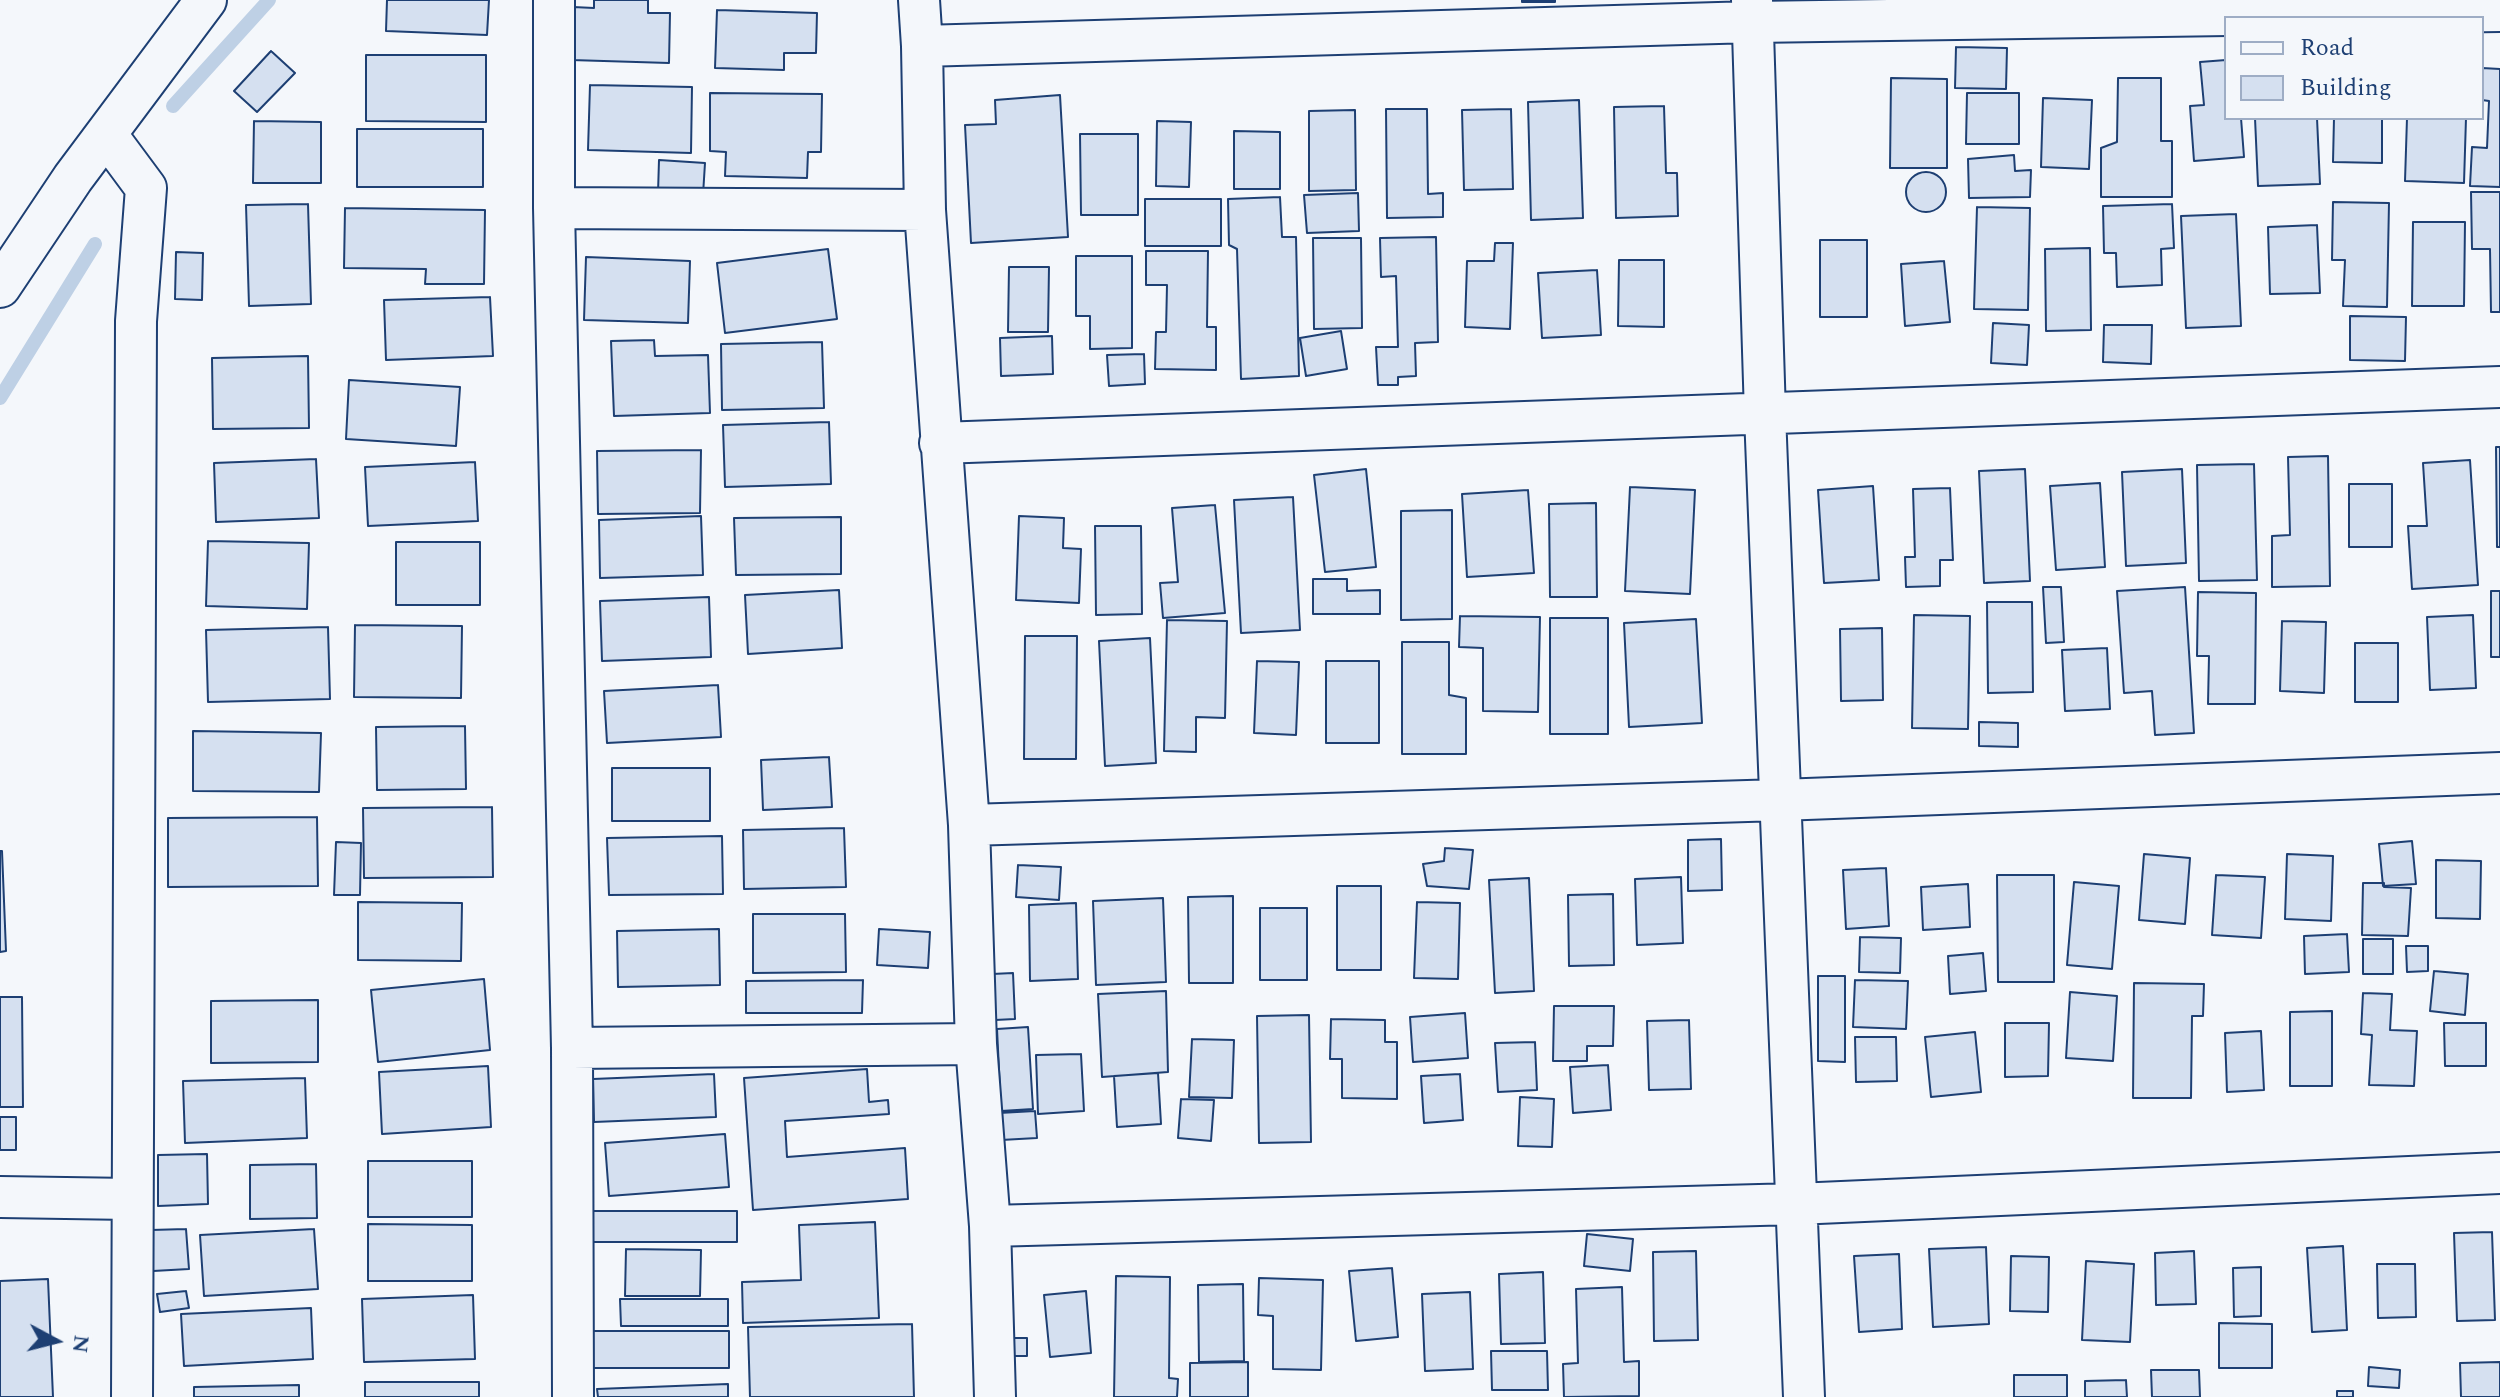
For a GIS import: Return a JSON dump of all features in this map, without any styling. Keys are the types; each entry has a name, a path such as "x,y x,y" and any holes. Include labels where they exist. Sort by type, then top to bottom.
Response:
{"street":[{"path":"0,287 73,178 206,0"},
{"path":"554,0 554,208 572,1048 573,1397"},
{"path":"919,0 925,210 969,825 976,1044 990,1226 995,1397"},
{"path":"922,46 1752,11 2500,11"},
{"path":"1752,11 1804,1397"},
{"path":"106,134 146,188 136,321 132,1397"},
{"path":"554,208 925,210"},
{"path":"940,443 2500,387"},
{"path":"969,825 1780,800 2500,773"},
{"path":"572,1048 976,1044"},
{"path":"990,1226 1796,1204 2500,1173"},
{"path":"0,1197 131,1199"}],"building":[{"path":"387,0 489,0 487,35 386,31"},
{"path":"594,0 648,0 648,13 670,13 669,63 571,60 573,7 594,8"},
{"path":"1555,0 1555,2 1522,2"},
{"path":"717,10 817,13 816,53 784,53 784,70 715,68"},
{"path":"1956,47 2007,48 2006,89 1955,88"},
{"path":"271,51 295,73 257,112 234,91"},
{"path":"366,55 486,55 486,122 366,121"},
{"path":"2224,60 2224,120 2241,120 2244,157 2194,161 2190,106 2204,105 2200,62"},
{"path":"2484,68 2500,69 2500,187 2470,186 2472,147 2487,148 2489,101 2484,100"},
{"path":"1891,78 1947,79 1947,168 1890,168"},
{"path":"2118,78 2161,78 2161,141 2172,141 2172,197 2101,197 2101,148 2117,142"},
{"path":"590,85 692,87 691,153 588,150"},
{"path":"710,93 822,94 821,152 808,152 807,178 725,176 726,152 710,151"},
{"path":"1967,93 2019,93 2019,144 1966,144"},
{"path":"1060,95 1068,237 971,243 965,125 996,124 995,100"},
{"path":"2043,98 2092,100 2089,169 2041,167"},
{"path":"1579,100 1583,218 1531,220 1528,102"},
{"path":"1664,106 1666,173 1677,173 1678,216 1616,218 1614,107"},
{"path":"1386,109 1427,109 1428,194 1443,193 1443,217 1387,218"},
{"path":"1511,109 1513,189 1464,190 1462,110"},
{"path":"1355,110 1356,190 1309,191 1309,111"},
{"path":"2255,120 2317,120 2320,184 2258,186"},
{"path":"2334,120 2382,120 2382,163 2333,162"},
{"path":"2407,120 2466,120 2464,183 2405,181"},
{"path":"254,121 321,122 321,183 253,183"},
{"path":"1157,121 1191,122 1189,187 1156,186"},
{"path":"357,129 483,129 483,187 357,187"},
{"path":"1234,131 1280,132 1280,189 1234,189"},
{"path":"1080,134 1138,134 1138,215 1081,215"},
{"path":"2014,155 2015,171 2031,170 2030,197 1969,198 1968,159"},
{"path":"659,160 705,163 703,195 658,193"},
{"path":"1926,172 1940,178 1946,192 1940,206 1926,212 1912,206 1906,192 1912,178"},
{"path":"2471,192 2500,192 2500,312 2491,312 2490,249 2472,249"},
{"path":"1358,193 1359,231 1307,233 1304,195"},
{"path":"1280,197 1282,237 1296,237 1299,376 1241,379 1237,249 1229,245 1228,199"},
{"path":"1145,199 1221,199 1221,246 1145,246"},
{"path":"2333,202 2389,203 2387,307 2343,306 2345,260 2332,260"},
{"path":"308,204 311,304 249,306 246,205"},
{"path":"2172,204 2174,248 2161,249 2162,285 2117,287 2116,253 2104,253 2103,206"},
{"path":"1977,207 2030,208 2028,310 1974,309"},
{"path":"345,208 485,210 484,284 425,284 426,269 344,268"},
{"path":"2236,214 2241,326 2186,328 2181,216"},
{"path":"2413,222 2465,222 2464,306 2412,306"},
{"path":"2317,225 2320,293 2270,294 2268,227"},
{"path":"1436,237 1438,342 1415,343 1416,376 1398,377 1398,385 1378,385 1376,347 1398,347 1396,276 1381,277 1380,238"},
{"path":"1313,238 1361,238 1362,328 1314,329"},
{"path":"1820,240 1867,240 1867,317 1820,317"},
{"path":"1495,243 1513,243 1510,329 1465,327 1467,261 1494,261"},
{"path":"2090,248 2091,330 2046,331 2045,249"},
{"path":"828,249 837,319 725,333 717,263"},
{"path":"1146,251 1208,251 1207,327 1216,327 1216,370 1155,369 1156,332 1166,332 1167,285 1146,285"},
{"path":"176,252 203,253 202,300 175,299"},
{"path":"1076,256 1132,256 1132,348 1090,349 1090,316 1076,316"},
{"path":"586,257 690,261 688,323 584,320"},
{"path":"1619,260 1664,260 1664,327 1618,326"},
{"path":"1944,261 1950,322 1905,326 1901,264"},
{"path":"1009,267 1049,267 1048,332 1008,332"},
{"path":"1597,270 1601,335 1542,338 1538,273"},
{"path":"490,297 493,356 386,360 384,300"},
{"path":"2350,316 2406,317 2405,361 2350,360"},
{"path":"1993,323 2029,325 2027,365 1991,363"},
{"path":"2104,325 2152,325 2151,364 2103,362"},
{"path":"1341,331 1347,369 1306,376 1300,338"},
{"path":"1052,336 1053,374 1001,376 1000,338"},
{"path":"654,340 655,356 708,355 710,413 614,416 611,341"},
{"path":"822,342 824,408 722,410 721,344"},
{"path":"1144,354 1145,384 1109,386 1107,355"},
{"path":"308,356 309,428 213,429 212,358"},
{"path":"349,380 460,387 456,446 346,439"},
{"path":"829,422 831,484 725,487 723,425"},
{"path":"2496,447 2500,447 2500,547 2497,547"},
{"path":"701,450 700,513 598,514 597,451"},
{"path":"2328,456 2330,586 2272,587 2272,536 2290,535 2288,457"},
{"path":"316,459 319,518 216,522 214,463"},
{"path":"2470,460 2478,585 2412,589 2408,526 2427,526 2423,463"},
{"path":"475,462 478,521 368,526 365,467"},
{"path":"2254,464 2257,580 2199,581 2197,465"},
{"path":"1366,469 1376,567 1325,572 1314,475"},
{"path":"2025,469 2030,581 1984,583 1979,471"},
{"path":"2182,469 2186,563 2126,566 2122,472"},
{"path":"2100,483 2105,567 2056,570 2050,486"},
{"path":"2349,484 2392,484 2392,547 2349,547"},
{"path":"1873,486 1879,580 1824,583 1818,490"},
{"path":"1630,487 1695,490 1690,594 1625,591"},
{"path":"1950,488 1953,560 1940,560 1940,586 1906,587 1905,557 1915,557 1913,489"},
{"path":"1528,490 1534,573 1467,577 1462,494"},
{"path":"1293,497 1300,630 1241,633 1234,500"},
{"path":"1596,503 1597,597 1550,597 1549,504"},
{"path":"1215,505 1225,613 1163,618 1160,583 1178,582 1172,508"},
{"path":"1452,510 1452,619 1401,620 1401,511"},
{"path":"701,516 703,575 600,578 599,520"},
{"path":"1019,516 1064,518 1063,548 1081,549 1079,603 1016,600"},
{"path":"841,517 841,574 736,575 734,518"},
{"path":"1095,526 1141,526 1142,614 1096,615"},
{"path":"208,541 309,543 307,609 206,606"},
{"path":"396,542 480,542 480,605 396,605"},
{"path":"1313,579 1347,579 1347,591 1380,590 1380,614 1313,614"},
{"path":"2043,587 2061,587 2064,642 2046,643"},
{"path":"2185,587 2194,733 2155,735 2152,691 2124,693 2117,591"},
{"path":"839,590 842,648 748,654 745,595"},
{"path":"2491,591 2500,591 2500,657 2491,657"},
{"path":"2198,592 2256,593 2255,704 2208,704 2209,656 2197,656"},
{"path":"709,597 711,657 602,661 600,601"},
{"path":"1987,602 2032,602 2033,692 1988,693"},
{"path":"1914,615 1970,616 1968,729 1912,728"},
{"path":"2473,615 2476,688 2430,690 2427,617"},
{"path":"1460,616 1540,617 1538,712 1483,711 1483,648 1459,647"},
{"path":"1550,618 1608,618 1608,734 1550,734"},
{"path":"1696,619 1702,723 1629,727 1624,623"},
{"path":"1167,620 1227,621 1225,718 1196,717 1196,752 1164,751"},
{"path":"2282,621 2326,622 2324,693 2280,691"},
{"path":"355,625 462,626 461,698 354,697"},
{"path":"328,627 330,699 208,702 206,630"},
{"path":"1882,628 1883,700 1841,701 1840,629"},
{"path":"1025,636 1077,636 1076,759 1024,759"},
{"path":"1150,638 1156,763 1105,766 1099,641"},
{"path":"1402,642 1449,642 1449,695 1466,698 1466,754 1402,754"},
{"path":"2355,643 2398,643 2398,702 2355,702"},
{"path":"2107,648 2110,709 2065,711 2062,650"},
{"path":"1257,661 1299,662 1296,735 1254,733"},
{"path":"1326,661 1379,661 1379,743 1326,743"},
{"path":"718,685 721,737 607,743 604,691"},
{"path":"1979,722 2018,723 2018,747 1979,746"},
{"path":"465,726 466,789 377,790 376,727"},
{"path":"193,731 321,733 319,792 193,791"},
{"path":"829,757 832,807 763,810 761,760"},
{"path":"612,768 710,768 710,821 612,821"},
{"path":"492,807 493,877 364,878 363,808"},
{"path":"317,817 318,886 168,887 168,818"},
{"path":"844,828 846,887 744,889 743,830"},
{"path":"722,836 723,894 609,895 607,838"},
{"path":"1721,839 1722,890 1688,891 1688,840"},
{"path":"2412,841 2416,884 2383,886 2379,844"},
{"path":"336,842 361,843 360,895 334,895"},
{"path":"1445,848 1473,850 1469,889 1427,886 1423,864 1444,861"},
{"path":"0,851 6,951 0,952"},
{"path":"2144,854 2190,858 2185,924 2139,920"},
{"path":"2287,854 2333,856 2331,921 2285,919"},
{"path":"2436,860 2481,861 2480,919 2436,918"},
{"path":"1018,865 1061,867 1059,900 1016,897"},
{"path":"1886,868 1889,926 1846,929 1843,870"},
{"path":"1997,875 2054,875 2054,982 1998,982"},
{"path":"2216,875 2265,877 2261,938 2212,935"},
{"path":"1681,877 1683,943 1637,945 1635,879"},
{"path":"1529,878 1534,991 1495,993 1489,880"},
{"path":"2074,882 2119,886 2112,969 2067,965"},
{"path":"2363,883 2411,888 2408,936 2362,935"},
{"path":"1968,884 1970,927 1923,930 1921,887"},
{"path":"1337,886 1381,886 1381,970 1337,970"},
{"path":"1613,894 1614,965 1569,966 1568,895"},
{"path":"1233,896 1233,983 1189,983 1188,897"},
{"path":"1163,898 1166,982 1096,985 1093,901"},
{"path":"358,902 462,903 461,961 358,960"},
{"path":"1417,902 1460,903 1458,979 1414,978"},
{"path":"1076,903 1078,979 1030,981 1029,905"},
{"path":"1260,908 1307,908 1307,980 1260,980"},
{"path":"753,914 845,914 846,972 753,973"},
{"path":"719,929 720,985 618,987 617,931"},
{"path":"879,929 930,932 928,968 877,965"},
{"path":"2347,934 2349,972 2305,974 2304,936"},
{"path":"1860,937 1901,938 1900,973 1859,972"},
{"path":"2363,939 2393,939 2393,974 2363,974"},
{"path":"2406,946 2428,946 2428,971 2407,972"},
{"path":"1983,953 1986,991 1950,994 1948,956"},
{"path":"2434,971 2468,974 2465,1015 2430,1011"},
{"path":"1013,973 1015,1019 995,1020 992,974"},
{"path":"1818,976 1845,976 1845,1062 1818,1061"},
{"path":"484,979 490,1050 378,1062 371,990"},
{"path":"863,980 862,1013 746,1013 746,981"},
{"path":"1855,980 1908,981 1906,1029 1853,1027"},
{"path":"2134,983 2204,984 2203,1016 2192,1016 2191,1098 2133,1098"},
{"path":"1166,991 1168,1072 1102,1077 1098,994"},
{"path":"2070,992 2117,996 2113,1061 2066,1058"},
{"path":"2363,993 2392,994 2390,1030 2417,1031 2414,1086 2369,1085 2372,1035 2361,1034"},
{"path":"0,997 22,997 23,1107 0,1107"},
{"path":"318,1000 318,1062 211,1063 211,1001"},
{"path":"1554,1006 1614,1006 1613,1046 1587,1046 1587,1061 1553,1061"},
{"path":"2332,1011 2332,1086 2290,1086 2290,1012"},
{"path":"1465,1013 1468,1058 1413,1062 1410,1017"},
{"path":"1309,1015 1311,1142 1259,1143 1257,1016"},
{"path":"1331,1019 1385,1020 1385,1042 1397,1042 1397,1099 1342,1098 1342,1059 1330,1059"},
{"path":"1689,1020 1691,1089 1649,1090 1647,1021"},
{"path":"2005,1023 2049,1023 2048,1076 2005,1077"},
{"path":"2444,1023 2486,1023 2486,1066 2445,1066"},
{"path":"1028,1027 1033,1109 1001,1111 997,1029"},
{"path":"2261,1031 2264,1090 2227,1092 2225,1033"},
{"path":"1975,1032 1981,1092 1931,1097 1925,1037"},
{"path":"1855,1037 1896,1037 1897,1081 1856,1082"},
{"path":"1192,1039 1234,1040 1232,1098 1189,1097"},
{"path":"1535,1042 1537,1090 1498,1092 1495,1043"},
{"path":"1081,1054 1084,1111 1038,1114 1036,1055"},
{"path":"1608,1065 1611,1110 1573,1113 1570,1067"},
{"path":"488,1066 491,1127 382,1134 379,1072"},
{"path":"867,1069 869,1102 888,1100 889,1114 785,1121 787,1157 905,1148 908,1199 753,1210 744,1078"},
{"path":"1158,1073 1161,1124 1117,1127 1114,1076"},
{"path":"714,1074 716,1117 594,1122 593,1079"},
{"path":"1460,1074 1463,1120 1424,1123 1421,1076"},
{"path":"305,1078 307,1138 185,1143 183,1081"},
{"path":"1520,1097 1554,1099 1552,1147 1518,1146"},
{"path":"1181,1099 1214,1100 1211,1141 1178,1138"},
{"path":"1035,1111 1037,1138 1001,1140 999,1113"},
{"path":"0,1117 16,1117 16,1150 0,1150"},
{"path":"725,1134 729,1187 609,1196 605,1143"},
{"path":"207,1154 208,1204 158,1206 158,1155"},
{"path":"368,1161 472,1161 472,1217 368,1217"},
{"path":"316,1164 317,1218 250,1219 250,1165"},
{"path":"593,1211 737,1211 737,1242 593,1242"},
{"path":"875,1222 879,1318 743,1323 742,1282 801,1280 799,1225"},
{"path":"368,1224 472,1225 472,1281 368,1281"},
{"path":"186,1229 189,1269 153,1271 151,1230"},
{"path":"314,1229 318,1289 204,1296 200,1235"},
{"path":"2492,1232 2495,1320 2457,1321 2454,1233"},
{"path":"1587,1234 1633,1239 1630,1271 1584,1266"},
{"path":"2343,1246 2347,1330 2312,1332 2307,1248"},
{"path":"1986,1247 1989,1324 1933,1327 1929,1249"},
{"path":"626,1249 701,1250 700,1296 625,1296"},
{"path":"1696,1251 1698,1340 1654,1341 1653,1252"},
{"path":"2194,1251 2196,1304 2156,1305 2155,1253"},
{"path":"1899,1254 1902,1329 1859,1332 1854,1256"},
{"path":"2011,1256 2049,1257 2048,1312 2010,1311"},
{"path":"2086,1261 2134,1264 2130,1342 2082,1340"},
{"path":"2377,1264 2415,1264 2416,1317 2378,1318"},
{"path":"2261,1267 2261,1316 2234,1317 2233,1268"},
{"path":"1392,1268 1398,1337 1356,1341 1349,1271"},
{"path":"1543,1272 1545,1343 1501,1344 1499,1274"},
{"path":"1116,1276 1170,1277 1169,1378 1178,1379 1177,1397 1114,1397"},
{"path":"1259,1278 1323,1280 1321,1370 1273,1369 1273,1316 1258,1315"},
{"path":"48,1279 53,1397 0,1397 0,1281"},
{"path":"1243,1284 1244,1361 1199,1362 1198,1285"},
{"path":"1622,1287 1624,1362 1639,1361 1639,1396 1564,1397 1563,1364 1578,1363 1576,1289"},
{"path":"186,1291 189,1308 160,1312 157,1294"},
{"path":"1086,1291 1091,1353 1050,1357 1044,1295"},
{"path":"1470,1292 1473,1369 1425,1371 1422,1294"},
{"path":"473,1295 475,1359 364,1362 362,1299"},
{"path":"620,1299 728,1299 728,1326 621,1326"},
{"path":"311,1308 313,1359 184,1366 181,1314"},
{"path":"2219,1323 2272,1324 2272,1368 2219,1368"},
{"path":"912,1324 914,1397 750,1397 748,1327"},
{"path":"586,1331 729,1331 729,1368 586,1368"},
{"path":"1008,1338 1027,1338 1027,1356 1008,1356"},
{"path":"1491,1351 1547,1351 1548,1390 1492,1390"},
{"path":"1248,1362 1248,1397 1190,1397 1190,1363"},
{"path":"2500,1362 2500,1397 2461,1397 2460,1363"},
{"path":"2369,1367 2400,1370 2399,1388 2368,1386"},
{"path":"2151,1370 2199,1370 2200,1397 2152,1397"},
{"path":"2014,1375 2067,1375 2067,1397 2014,1397"},
{"path":"2126,1380 2127,1397 2085,1397 2085,1381"},
{"path":"365,1382 479,1382 479,1397 365,1397"},
{"path":"728,1384 728,1397 598,1397 597,1389"},
{"path":"299,1385 299,1397 194,1397 194,1387"},
{"path":"2337,1391 2353,1391 2353,1397 2337,1397"}],"waterway":[{"path":"173,106 269,0"},
{"path":"0,398 95,244"}]}
